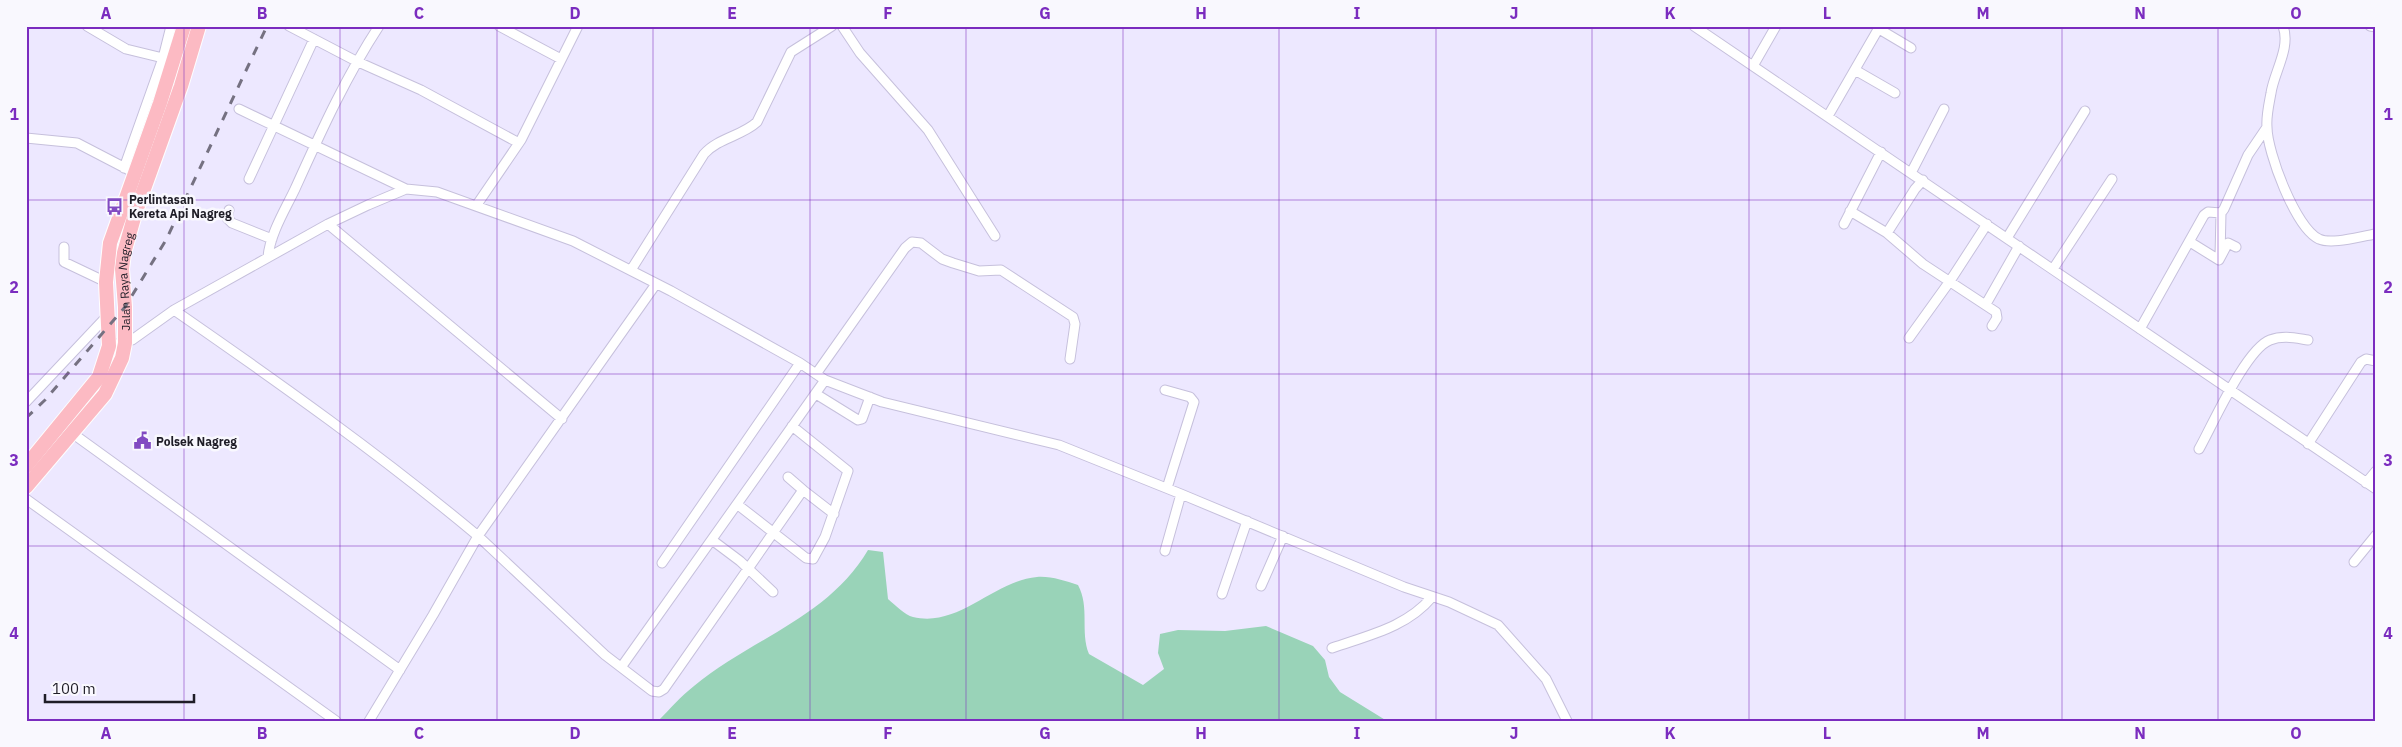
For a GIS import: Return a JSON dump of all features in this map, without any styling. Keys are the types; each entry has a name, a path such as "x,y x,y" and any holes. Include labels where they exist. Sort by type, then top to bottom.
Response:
{"highway":[{"name":"Jalan Raya Nagreg","path":"26,466 99,376 106,362 109,346 107,261 114,228 130,170 184,26"},
{"name":"Jalan Raya Nagreg","path":"26,487 109,387 122,358 125,343 122,269 130,229 181,86 199,26"}],"street":[{"path":"87,26 126,49 163,58"},
{"path":"26,138 77,143 130,170 171,26"},
{"path":"289,26 356,61 420,90 519,143"},
{"path":"268,257 272,239 315,146 356,61 379,26"},
{"path":"500,26 512,29 561,59"},
{"path":"476,206 519,143 578,26"},
{"path":"631,270 704,154 713,145 747,130 757,122 791,52 832,26"},
{"path":"842,26 860,54 928,130 995,236"},
{"path":"1694,26 2376,489"},
{"path":"1753,66 1776,26"},
{"path":"2283,26 2283,54 2271,93 2266,127 2276,168 2295,213 2314,236 2326,242 2376,234"},
{"path":"2370,26 2376,27"},
{"path":"1828,116 1880,28 1911,48"},
{"path":"249,179 314,39"},
{"path":"1855,70 1895,93"},
{"path":"239,109 406,189 437,192 573,241 631,270 800,363 825,380 870,397 1058,445 1284,536 1404,587 1449,602 1498,625 1546,679 1567,721"},
{"path":"1911,172 1944,109"},
{"path":"2007,238 2085,111"},
{"path":"2220,260 2222,212 2248,155 2266,127"},
{"path":"1844,224 1881,152"},
{"path":"1888,233 1914,189 1923,180"},
{"path":"2053,269 2112,180"},
{"path":"109,346 125,343 174,310 328,224 406,189"},
{"path":"229,210 227,218 232,223 272,239"},
{"path":"1850,211 1888,233 1923,264 1986,304 1998,316 1992,326"},
{"path":"2140,329 2207,212 2222,212"},
{"path":"328,224 562,419"},
{"path":"1909,338 1950,281 1987,224"},
{"path":"816,374 905,248 912,242 921,243 942,258 953,263 979,270 1001,270 1073,317 1075,324 1070,359"},
{"path":"2190,242 2220,260"},
{"path":"2220,260 2228,243 2236,247"},
{"path":"1986,304 2019,246"},
{"path":"64,247 64,262 106,282"},
{"path":"369,721 478,536 656,284"},
{"path":"174,310 302,399 395,469 478,536 605,655 622,666 652,691 659,692 664,689 803,490"},
{"path":"27,401 108,314"},
{"path":"2199,449 2253,354 2268,341 2290,337 2308,340"},
{"path":"2308,444 2361,362 2366,359 2376,361"},
{"path":"662,563 800,363"},
{"path":"622,666 825,380"},
{"path":"1165,390 1190,397 1194,402 1167,488"},
{"path":"816,394 858,420 862,419 870,397"},
{"path":"738,505 806,558 813,559 826,537 848,471 792,426"},
{"path":"72,433 400,670"},
{"path":"2366,483 2376,472"},
{"path":"788,477 834,514"},
{"path":"1165,552 1181,494"},
{"path":"26,499 336,721"},
{"path":"1222,594 1247,521"},
{"path":"2354,562 2376,535"},
{"path":"1261,586 1284,536"},
{"path":"712,540 773,592"},
{"path":"1332,648 1392,627 1413,616 1432,597"}],"green space":[{"path":"868,550 883,552 888,599 903,612 913,617 930,619 946,616 1021,580 1042,577 1063,580 1078,585 1084,602 1085,637 1089,654 1143,685 1164,669 1158,653 1160,634 1178,630 1225,631 1266,626 1313,646 1325,660 1329,677 1340,692 1387,721 658,721 680,698 716,669 788,626 832,593 852,573"}],"railway":[{"path":"26,418 45,400 125,307 166,240 267,26"}],"place":[{"name":"Perlintasan Kereta Api Nagreg","path":"115,206"},
{"name":"Polsek Nagreg","path":"142,441"}]}
